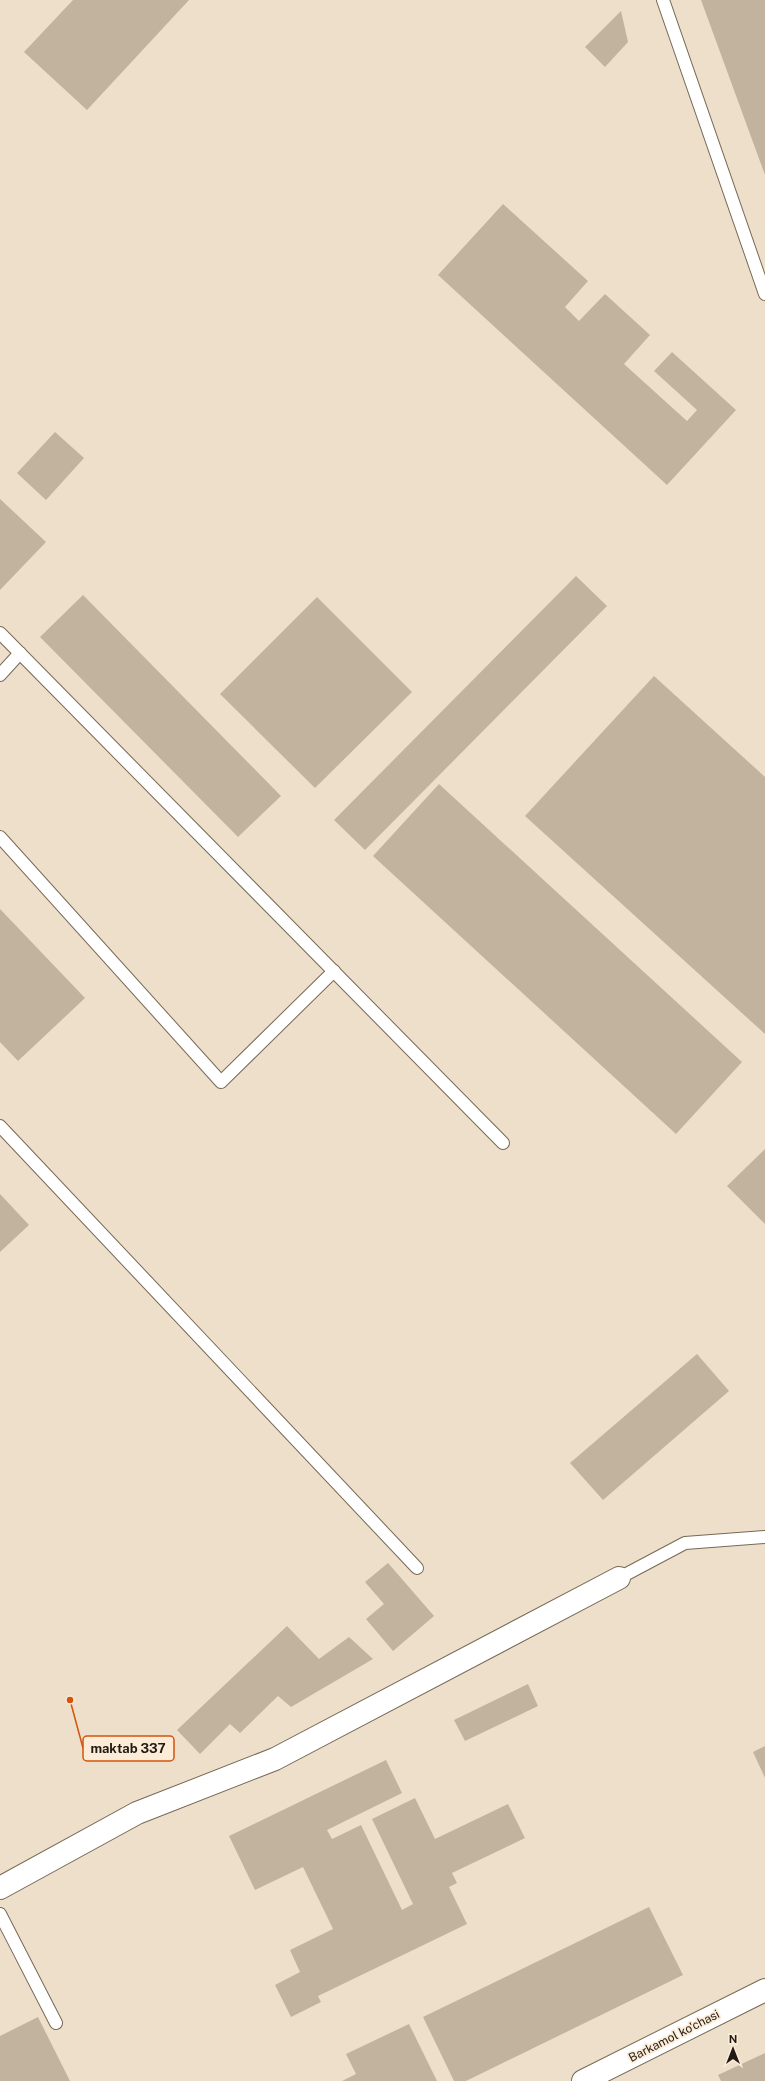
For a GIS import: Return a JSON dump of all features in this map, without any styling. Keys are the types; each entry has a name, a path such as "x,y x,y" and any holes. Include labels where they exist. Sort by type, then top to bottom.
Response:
{"street":[{"path":"0,1888 138,1813 275,1759 619,1578"},
{"name":"Barkamol ko'chasi","path":"583,2081 765,1990"}],"lane":[{"path":"663,0 765,294"},
{"path":"0,633 503,1142"},
{"path":"0,675 20,653"},
{"path":"0,836 221,1082 334,972"},
{"path":"0,1126 417,1568"},
{"path":"619,1578 685,1543 765,1537"},
{"path":"0,1914 56,2023"}],"building":[{"path":"73,0 189,0 87,110 24,52"},
{"path":"701,0 765,0 765,175"},
{"path":"621,11 628,42 605,67 585,47"},
{"path":"503,204 588,281 565,307 579,321 605,294 650,335 624,364 687,421 697,410 654,371 672,352 736,410 667,485 438,275"},
{"path":"55,432 84,458 46,500 17,473"},
{"path":"0,499 46,542 0,590"},
{"path":"576,576 607,606 365,850 334,820"},
{"path":"83,595 281,796 238,837 40,637"},
{"path":"317,597 412,692 315,788 220,694"},
{"path":"654,676 765,777 765,1034 525,816"},
{"path":"439,784 742,1062 676,1134 373,856"},
{"path":"0,909 85,998 18,1061 0,1042"},
{"path":"765,1149 765,1224 727,1186"},
{"path":"0,1194 29,1225 0,1252"},
{"path":"697,1354 729,1391 603,1500 570,1463"},
{"path":"388,1563 434,1616 393,1651 366,1619 384,1604 365,1582"},
{"path":"287,1626 319,1659 349,1637 373,1659 291,1707 278,1696 240,1733 230,1724 200,1754 177,1730"},
{"path":"528,1684 538,1706 465,1741 454,1720"},
{"path":"765,1746 765,1778 753,1752"},
{"path":"386,1760 402,1793 327,1830 332,1839 361,1825 402,1910 413,1904 372,1819 415,1798 435,1839 508,1804 525,1838 452,1873 457,1883 449,1887 467,1924 318,1996 321,2002 291,2017 275,1985 300,1972 290,1950 333,1929 303,1867 255,1890 229,1836"},
{"path":"649,1907 683,1975 466,2081 454,2081 423,2017"},
{"path":"38,2017 70,2081 0,2081 0,2036"},
{"path":"409,2024 437,2081 342,2081 356,2074 346,2054"},
{"path":"765,2053 765,2081 721,2081 718,2075"}],"place":[{"name":"maktab 337","path":"70,1700"}]}
